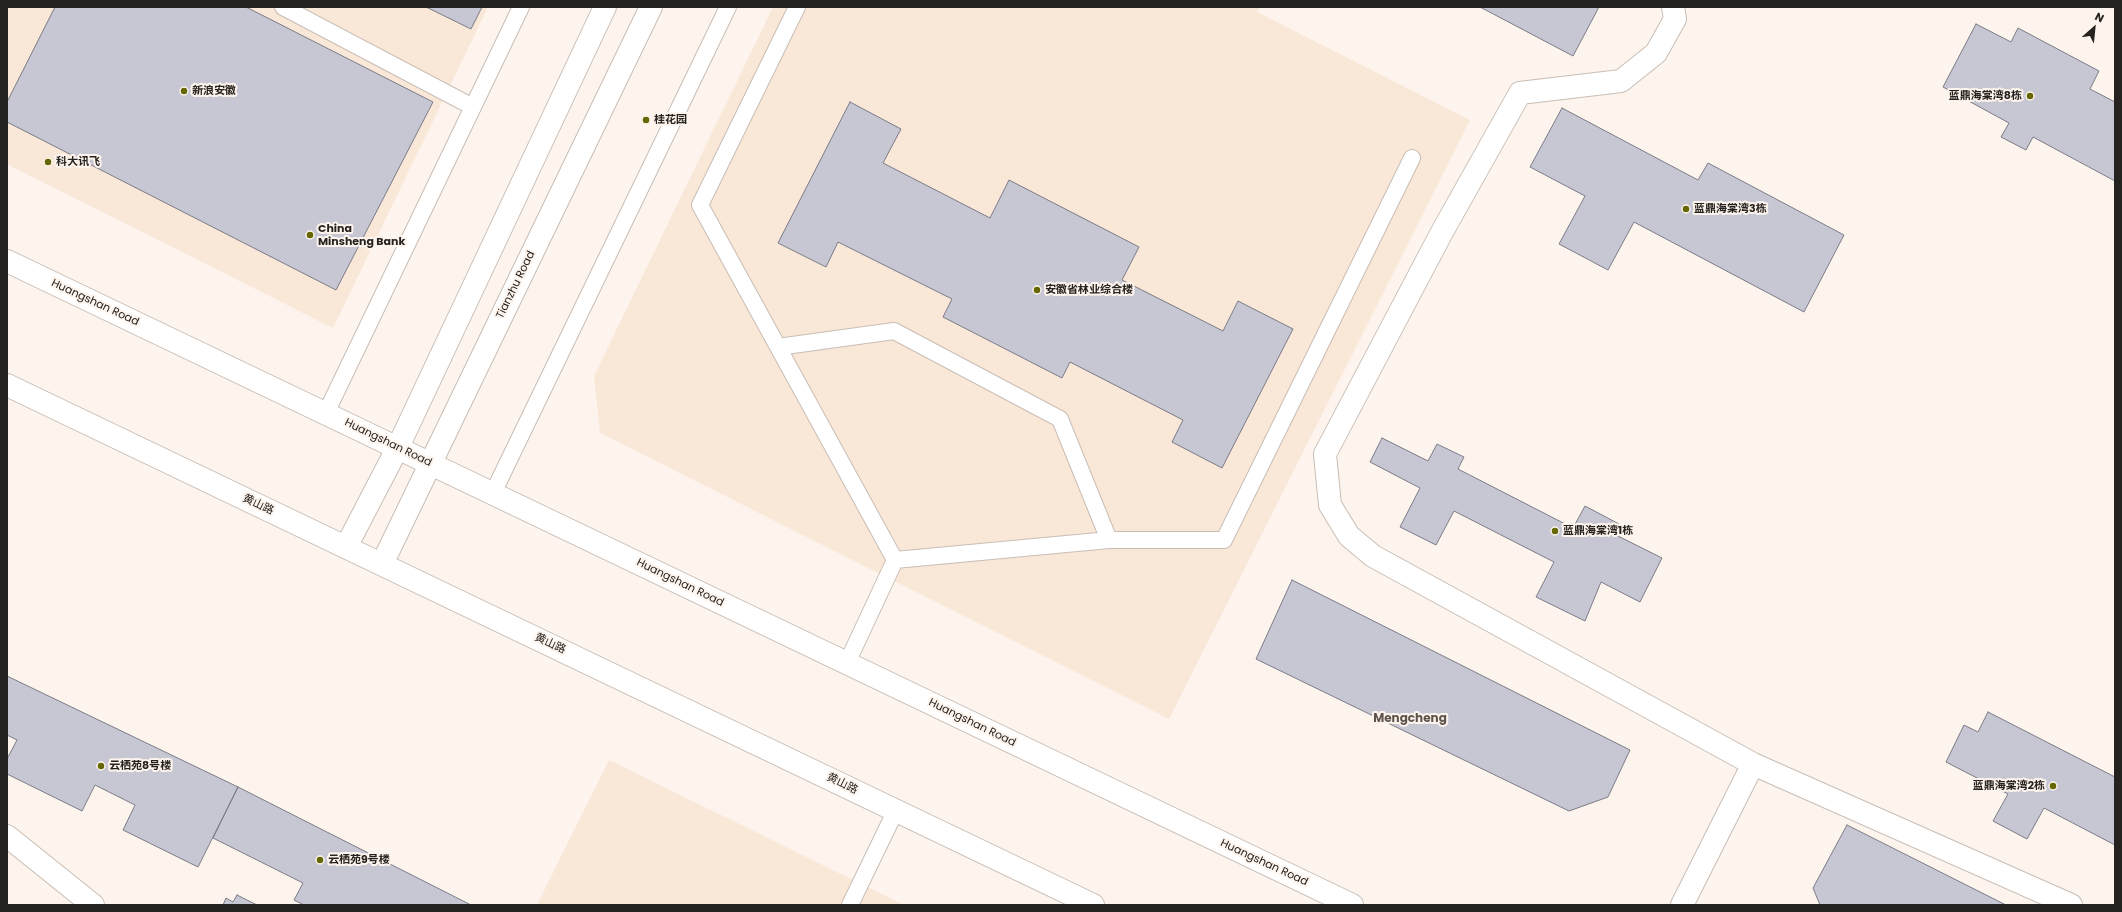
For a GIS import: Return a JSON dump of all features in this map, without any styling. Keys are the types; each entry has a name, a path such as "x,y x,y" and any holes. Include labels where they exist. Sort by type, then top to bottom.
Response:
{"street":[{"path":"346,547 398,447 605,7"},
{"name":"Tianzhu Road","path":"382,564 651,7"},
{"path":"1673,7 1675,19 1656,53 1621,81 1520,93 1442,232 1325,454 1330,505 1349,536 1373,556 1753,764 2071,905"},
{"name":"Huangshan Road","path":"7,261 1352,905"},
{"name":"黄山路","path":"7,385 1093,905"},
{"path":"1682,905 1753,764"},
{"path":"7,836 93,905"}],"lane":[{"path":"283,7 473,107"},
{"path":"326,413 521,7"},
{"path":"493,493 728,7"},
{"path":"797,7 700,205 895,560"},
{"path":"895,560 1109,540 1224,540 1412,158"},
{"path":"778,347 894,331 1060,419 1109,540"},
{"path":"846,663 895,560"},
{"path":"850,905 896,810"}],"shaded area":[{"path":"7,7 488,7 333,328 7,164"},
{"path":"773,7 1260,7 1257,12 1470,120 1169,719 600,433 594,376"},
{"path":"609,760 904,905 537,905"}],"building":[{"path":"55,7 246,7 433,102 336,290 7,122 7,102"},
{"path":"426,7 482,7 471,29"},
{"path":"1480,7 1599,7 1573,56"},
{"name":"蓝鼎海棠湾8栋","path":"1976,24 2011,42 2018,28 2099,71 2090,89 2115,102 2115,181 2033,137 2026,150 2001,137 2009,123 1943,87"},
{"name":"安徽省林业综合楼","path":"850,102 901,129 883,163 990,218 1009,180 1139,247 1122,280 1223,331 1238,301 1293,329 1222,468 1172,442 1183,420 1070,362 1062,378 943,317 952,299 838,242 826,267 778,243"},
{"name":"蓝鼎海棠湾3栋","path":"1562,108 1698,180 1708,163 1844,235 1804,312 1634,222 1608,270 1559,244 1585,196 1530,167"},
{"name":"蓝鼎海棠湾1栋","path":"1382,438 1428,461 1437,444 1464,457 1458,469 1573,528 1585,506 1619,524 1614,534 1662,558 1640,602 1601,582 1585,621 1536,597 1554,562 1454,511 1436,545 1400,527 1420,488 1370,462"},
{"path":"1292,580 1630,750 1608,797 1569,811 1256,659"},
{"name":"云栖苑8号楼","path":"7,676 238,787 198,867 123,830 135,805 95,785 82,811 7,774 7,759 17,740 7,735"},
{"name":"蓝鼎海棠湾2栋","path":"1988,712 2115,777 2115,845 2044,808 2027,839 1993,821 2008,794 1946,762 1964,725 1978,732"},
{"name":"云栖苑9号楼","path":"238,787 471,905 304,905 294,900 303,883 213,838"},
{"path":"1847,825 2006,905 1820,905 1813,888"},
{"path":"237,895 257,905 223,905 226,898 233,902"}],"place":[{"name":"新浪安徽","path":"184,91"},
{"name":"蓝鼎海棠湾8栋","path":"2030,96"},
{"name":"桂花园","path":"646,120"},
{"name":"科大讯飞","path":"48,162"},
{"name":"蓝鼎海棠湾3栋","path":"1686,209"},
{"name":"China Minsheng Bank","path":"310,235"},
{"name":"安徽省林业综合楼","path":"1037,290"},
{"name":"蓝鼎海棠湾1栋","path":"1555,531"},
{"name":"云栖苑8号楼","path":"101,766"},
{"name":"蓝鼎海棠湾2栋","path":"2053,786"},
{"name":"云栖苑9号楼","path":"320,860"}],"district":[{"name":"Mengcheng","path":"1410,719"}]}
